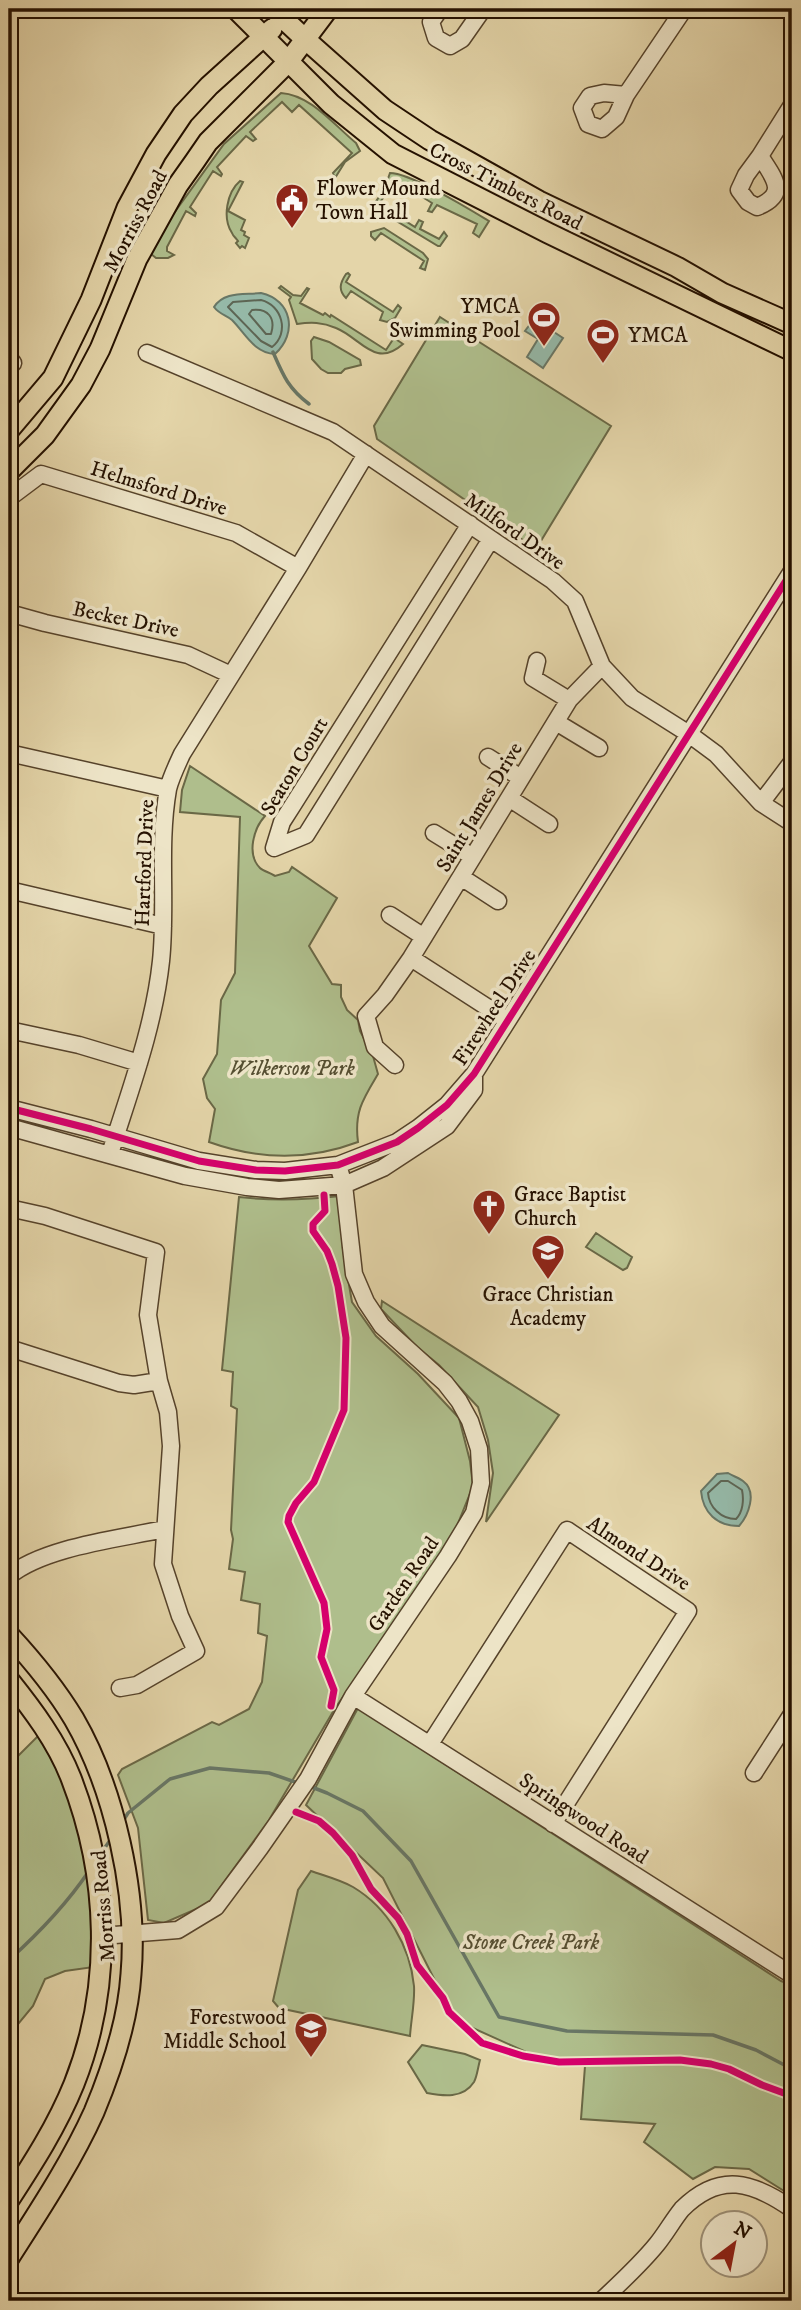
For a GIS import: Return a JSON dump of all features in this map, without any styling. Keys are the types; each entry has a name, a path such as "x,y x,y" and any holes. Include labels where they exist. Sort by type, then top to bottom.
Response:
{"main road":[{"name":"Cross Timbers Road","path":"236,9 331,104 393,154 560,239 792,351"},
{"name":"Morriss Road","path":"9,471 45,435 81,385 100,349 136,259 195,160 208,142 288,62 328,9"},
{"name":"Cross Timbers Road","path":"281,12 305,39 385,110 430,140 495,177 677,267 722,293 785,321"},
{"name":"Morriss Road","path":"9,430 53,378 91,300 127,208 156,154 183,114 202,93 264,37 281,12"},
{"path":"560,239 571,215"},
{"path":"718,316 718,307 724,305 757,316 785,321"},
{"name":"Morriss Road","path":"9,1635 31,1659 73,1717 88,1746 121,1842 132,1934 131,1975 123,2022 97,2104 54,2186 9,2258"},
{"name":"Morriss Road","path":"9,1680 45,1728 71,1777 89,1834 100,1902 102,1936 102,1971 94,2020 74,2084 42,2149 9,2200"}],"street":[{"path":"440,9 431,22 436,38 450,46 462,39 483,9"},
{"path":"626,95 684,9"},
{"path":"760,156 792,104"},
{"name":"Milford Drive","path":"147,353 334,432 553,581 575,601 602,666 632,698 716,754 761,803 792,823"},
{"name":"Hartford Drive","path":"110,1154 139,1063 158,987 163,926 163,834 168,789 182,754 366,454"},
{"name":"Helmsford Drive","path":"9,498 41,474 236,533 298,568"},
{"name":"Seaton Court","path":"470,524 282,822 274,848 306,835 491,539"},
{"name":"Firewheel Drive","path":"9,1108 200,1161 256,1170 285,1171 338,1165 397,1142 418,1128 447,1104 474,1074 792,570"},
{"name":"Becket Drive","path":"9,613 188,654 231,675"},
{"path":"537,661 533,678 569,700"},
{"name":"Saint James Drive","path":"395,1065 375,1047 366,1016 385,995 411,958 569,700 602,666"},
{"path":"370,682 393,696"},
{"path":"556,722 598,748"},
{"path":"9,752 168,789"},
{"path":"488,757 521,778"},
{"path":"761,803 792,762"},
{"path":"509,798 549,824"},
{"path":"434,833 473,857"},
{"path":"461,877 498,901"},
{"path":"9,890 163,926"},
{"path":"390,915 424,937"},
{"path":"411,958 507,1020"},
{"path":"9,1030 79,1045 139,1063"},
{"name":"Firewheel Drive","path":"9,1127 185,1176 247,1187 279,1190 344,1185 383,1168 447,1126 474,1090 474,1074"},
{"name":"Garden Road","path":"102,1936 178,1930 216,1907 308,1779 353,1696 474,1513 481,1483 479,1449 470,1421 445,1382 382,1326 366,1302 354,1274 344,1185 338,1165"},
{"path":"9,1208 45,1216 156,1252 148,1315 159,1381 168,1412 171,1446 163,1564 180,1616 196,1651 137,1685 120,1688"},
{"path":"10,1352 104,1380 134,1385 159,1381"},
{"path":"9,1576 22,1565 55,1552 164,1529"},
{"name":"Almond Drive","path":"430,1744 567,1530 688,1611 553,1824"},
{"name":"Springwood Road","path":"353,1696 792,1975"},
{"path":"754,1773 792,1714"},
{"path":"601,2301 657,2244 681,2210 708,2190 719,2186 757,2187 792,2208"},
{"path":"789,2301 792,2296"}],"green space":[{"path":"281,93 292,95 312,105 356,143 360,151 345,162 335,178 333,173 352,153 299,105 292,112 282,102 250,132 256,139 253,141 246,136 217,167 221,176 213,171 190,207 196,213 195,216 186,211 167,247 167,251 174,255 156,258 151,254 156,238 224,144"},
{"path":"390,173 425,185 489,221 479,237 473,233 477,224 437,205 432,212 428,211 432,203 395,180 379,204 374,204 384,190"},
{"path":"240,181 243,182 228,211 245,220 241,230 249,238 245,248 240,248 236,243 238,241 227,220 229,198"},
{"path":"395,205 400,208 396,215 415,227 419,220 423,222 420,229 439,239 444,232 447,236 440,246 390,217 389,213"},
{"path":"384,228 423,253 428,259 425,270 420,268 424,261 381,233 375,240 371,236 371,232"},
{"path":"348,273 350,275 346,282 393,312 398,305 401,308 395,318 387,322 380,320 383,312 351,291 346,298 341,286"},
{"path":"281,286 293,295 301,296 309,289 300,303 323,315 331,315 386,350 394,338 403,344 393,351 376,353 331,326 316,323 297,324 289,300 291,297 279,288"},
{"path":"440,317 611,426 536,549 377,439 374,426"},
{"path":"314,337 329,342 360,360 361,365 345,369 341,373 328,373 321,369 312,359 311,341"},
{"name":"Wilkerson Park","path":"190,766 265,816 253,841 253,856 260,868 275,876 289,872 292,867 337,898 309,946 332,984 341,985 341,997 347,1010 358,1020 378,1074 361,1106 357,1122 358,1142 321,1153 283,1156 246,1152 209,1142 215,1109 207,1098 203,1079 217,1054 221,1000 235,973 240,817 180,812 182,790"},
{"path":"340,1196 343,1250 352,1302 376,1336 418,1374 459,1418 470,1461 473,1486 453,1536 334,1710 269,1820 208,1904 164,1923 148,1920 138,1828 118,1775 122,1769 212,1722 219,1725 249,1709 262,1682 267,1636 258,1633 260,1604 241,1600 245,1572 229,1569 233,1539 231,1530 237,1409 231,1406 233,1372 222,1370 239,1197 290,1200"},
{"path":"596,1233 632,1257 627,1268 623,1270 586,1247"},
{"path":"382,1301 559,1415 486,1522 493,1473 488,1440 478,1407 381,1309"},
{"name":"Stone Creek Park","path":"358,1708 781,1981 792,1985 792,2196 749,2169 715,2167 693,2179 644,2142 655,2124 581,2119 585,2066 555,2065 455,2020 383,1878 306,1805"},
{"path":"38,1736 62,1781 80,1828 89,1880 94,1967 65,1971 45,1979 33,2006 9,2035 9,1765"},
{"path":"311,1871 353,1887 377,1906 395,1929 412,1971 414,1986 410,2036 279,2008 273,2001 298,1890"},
{"path":"422,2045 480,2060 474,2082 459,2094 427,2093 408,2062"}],"water":[{"path":"261,293 279,303 288,318 287,337 275,354 261,350 250,342 232,320 214,307 229,296"},
{"name":"YMCA Swimming Pool","path":"534,319 563,338 543,368 527,357 538,339 525,331"},
{"path":"728,1473 743,1481 750,1491 750,1504 739,1526 724,1524 712,1517 702,1499 701,1491 717,1474"}],"waterway":[{"path":"273,352 287,381 309,404"},
{"path":"123,1821 128,1813 170,1779 210,1768 269,1773 298,1783"},
{"path":"309,1786 363,1811 411,1861 499,2017 567,2031 713,2035 756,2050 792,2069"},
{"path":"101,1853 111,1839"},
{"path":"9,1960 52,1918 89,1871"}],"cycle path":[{"path":"9,1108 199,1161 256,1170 285,1171 338,1165 397,1142 418,1128 447,1105 474,1074 792,571"},
{"path":"324,1195 325,1211 313,1224 313,1231 327,1251 338,1286 346,1338 344,1410 314,1482 296,1503 288,1522 324,1603 327,1629 321,1657 334,1690 331,1706"},
{"path":"296,1812 319,1821 352,1855 371,1889 398,1918 407,1934 417,1965 443,1998 449,2012 482,2043 523,2056 559,2062 680,2060 711,2064 792,2096"}],"place":[{"name":"Flower Mound Town Hall","path":"292,230"},
{"name":"YMCA Swimming Pool","path":"544,348"},
{"name":"YMCA","path":"603,365"},
{"name":"Grace Baptist Church","path":"489,1236"},
{"name":"Grace Christian Academy","path":"548,1281"},
{"name":"Forestwood Middle School","path":"311,2059"}]}
